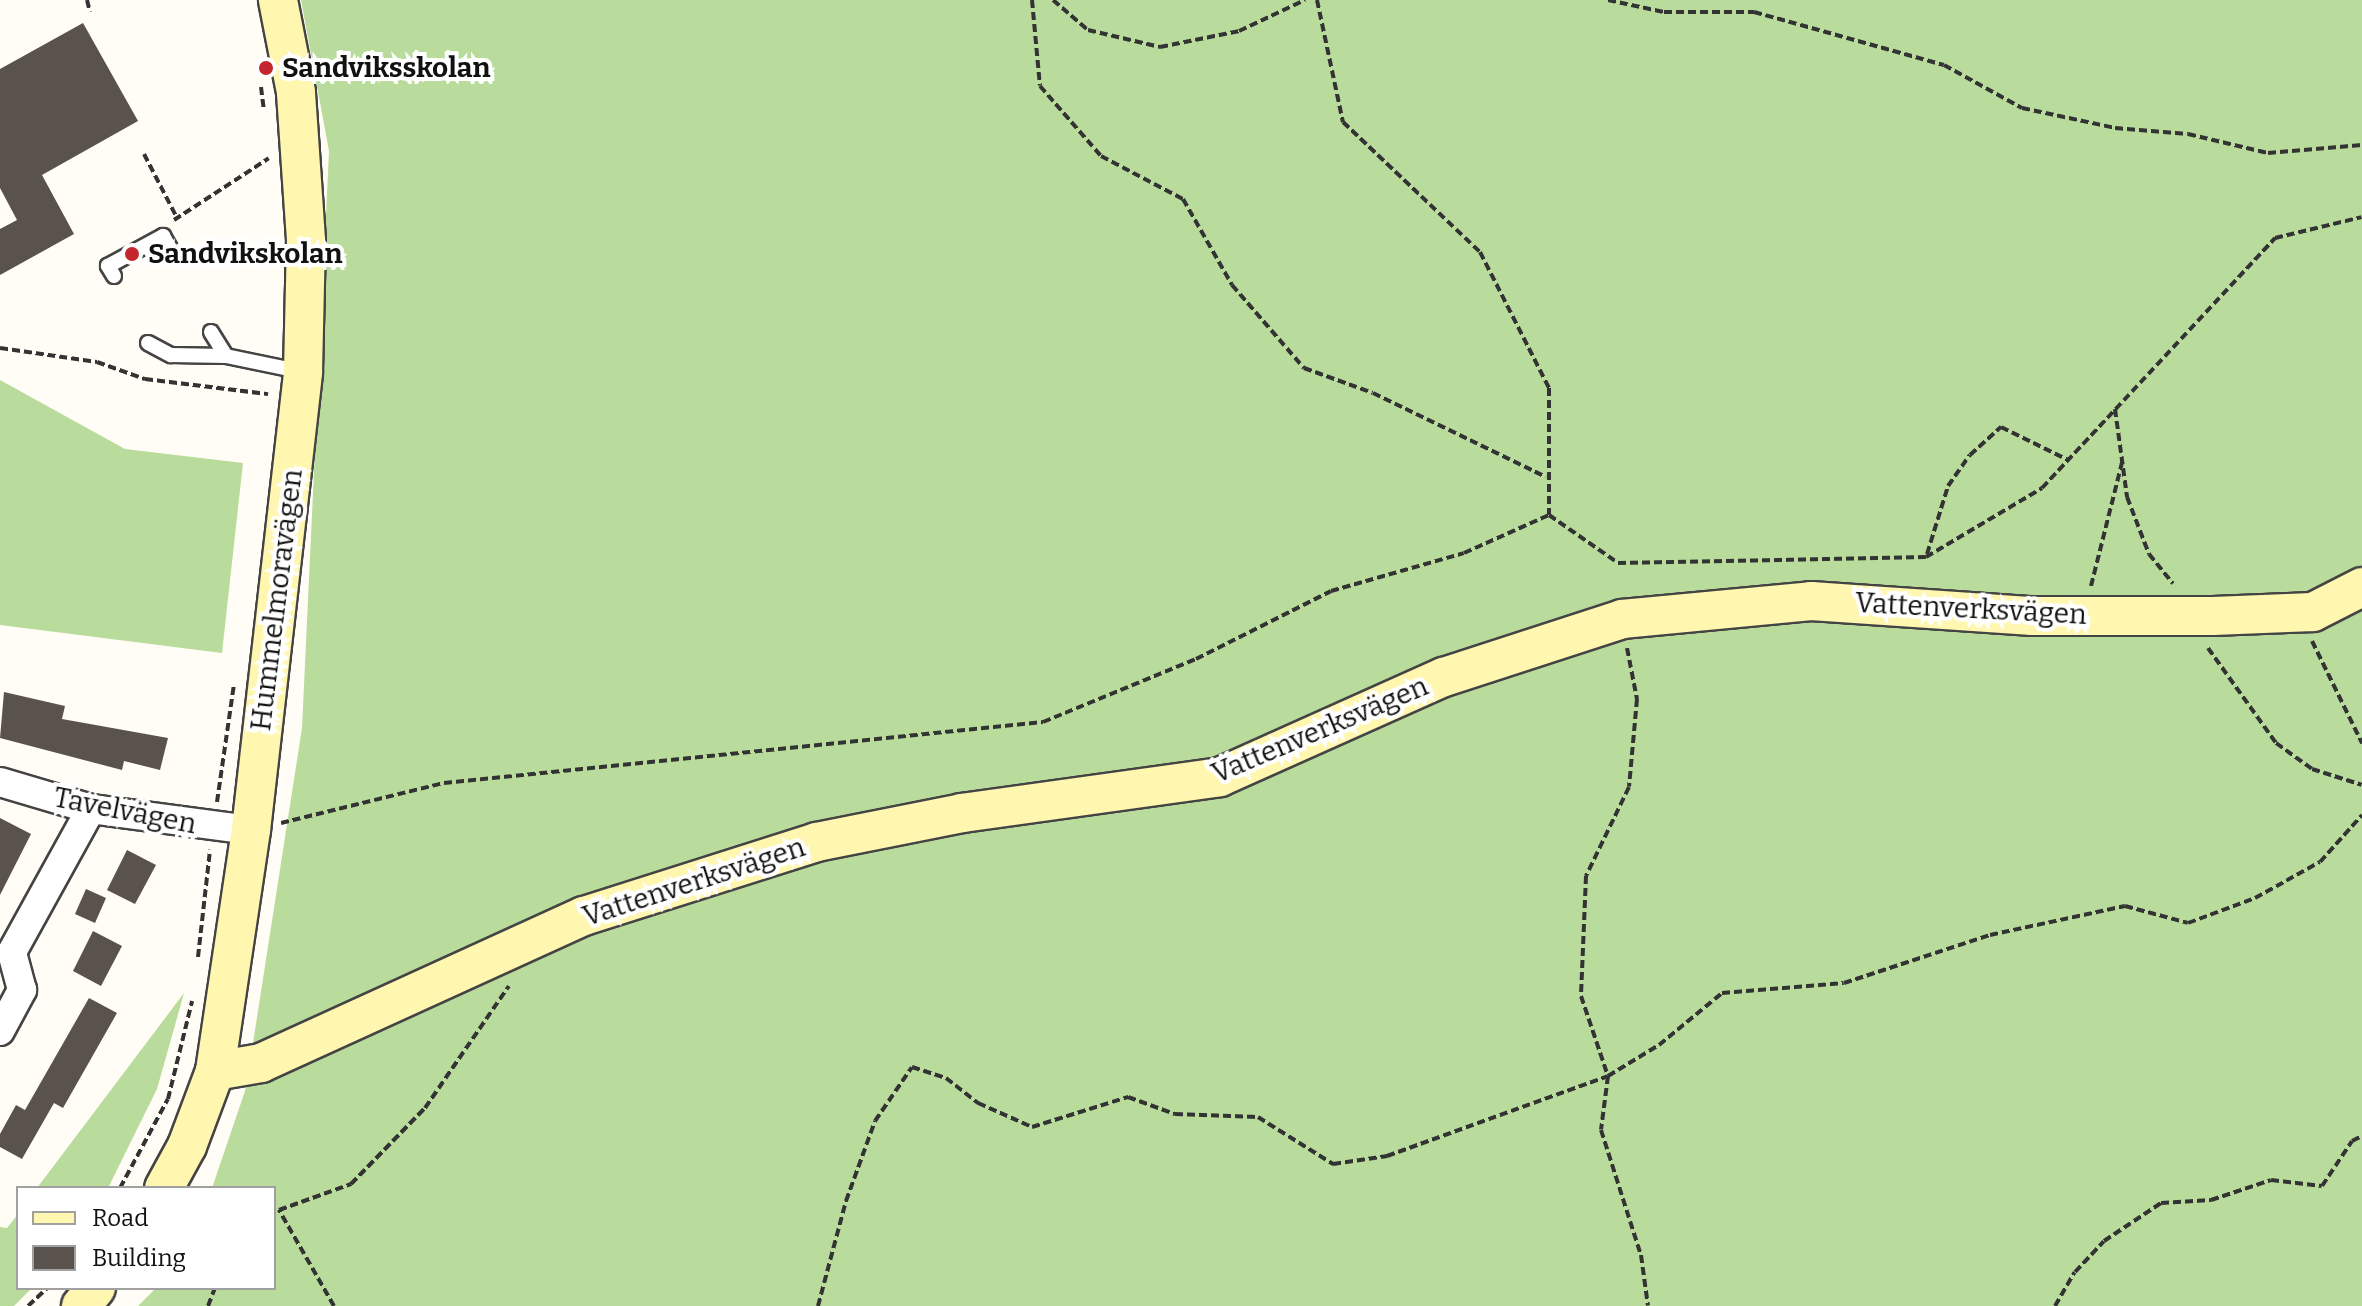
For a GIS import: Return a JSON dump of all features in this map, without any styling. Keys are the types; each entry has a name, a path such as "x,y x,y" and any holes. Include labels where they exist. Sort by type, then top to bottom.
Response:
{"street":[{"name":"Hummelmoravägen","path":"165,1186 187,1146 215,1071 251,830 288,368 306,240 297,107 278,0"},
{"name":"Vattenverksvägen","path":"215,1071 261,1063 521,942 584,916 817,842 962,813 1220,777 1444,677 1622,619 1811,601 2084,616 2313,612 2362,587"},
{"name":"Tavelvägen","path":"0,782 91,809 213,829 251,830"},
{"path":"0,1031 22,990 6,954 91,809"},
{"path":"81,1306 94,1290"}],"lane":[{"path":"114,276 108,266 166,242"},
{"path":"211,332 226,356"},
{"path":"148,343 171,355 226,356 288,368"}],"path":[{"path":"87,0 90,12"},
{"path":"1032,0 1040,86 1101,156 1183,199 1232,285 1304,368 1373,393 1546,477"},
{"path":"1053,0 1088,30 1160,47 1239,31 1305,0"},
{"path":"1317,0 1343,122 1480,252 1549,388 1546,477 1549,515"},
{"path":"1608,0 1664,12 1754,12 1944,65 2022,108 2115,128 2188,134 2268,153 2362,145"},
{"path":"261,83 264,113"},
{"path":"267,143 270,173"},
{"path":"144,154 176,217"},
{"path":"166,242 176,217 269,158"},
{"path":"1549,515 1618,563 1926,557 2042,488 2275,238 2362,217"},
{"path":"0,348 97,362 145,379 268,394"},
{"path":"267,409 268,394 288,368"},
{"path":"2115,409 2125,453 2127,497 2149,554 2191,616 2222,673 2276,743 2312,769 2362,785"},
{"path":"1926,557 1948,486 1970,455 2001,427 2068,460"},
{"path":"2084,616 2125,453"},
{"path":"251,830 444,783 1043,722 1196,659 1331,591 1464,553 1549,515"},
{"path":"2297,612 2362,743"},
{"path":"1622,619 1637,699 1629,787 1586,876 1581,996 1608,1076 1601,1130 1641,1255 1648,1306"},
{"path":"197,962 235,679"},
{"path":"818,1306 846,1201 875,1121 912,1067 946,1078 978,1103 1032,1127 1128,1097 1175,1114 1258,1117 1333,1164 1387,1156 1608,1076 1659,1045 1722,993 1844,983 1990,935 2125,906 2188,923 2255,898 2320,862 2362,815"},
{"path":"276,1214 351,1184 425,1108 526,961 521,942"},
{"path":"121,1186 168,1099 194,992"},
{"path":"2055,1306 2075,1272 2104,1241 2161,1203 2211,1200 2271,1180 2322,1186 2352,1141 2362,1136"},
{"path":"279,1210 334,1306"},
{"path":"28,1306 45,1290"}],"green space":[{"path":"301,0 2362,0 2362,1306 138,1306 154,1290 276,1290 276,1186 213,1186 246,1088 302,728 329,151"},
{"path":"0,380 125,449 243,463 222,653 0,625"},
{"path":"184,993 157,1089 109,1186 39,1186"},
{"path":"16,1217 16,1290 30,1290 14,1306 0,1306 0,1227 7,1228"}],"building":[{"path":"83,23 138,121 42,175 74,234 0,275 0,229 17,220 0,188 0,69"},
{"path":"4,692 65,706 62,719 168,738 160,770 124,761 122,770 0,738"},
{"path":"0,818 31,834 0,895"},
{"path":"127,850 156,865 135,904 107,890"},
{"path":"86,889 106,898 95,923 75,914"},
{"path":"93,931 122,946 101,986 73,971"},
{"path":"89,998 117,1013 63,1108 54,1103 22,1159 0,1147 0,1134 16,1105 25,1110"}],"place":[{"name":"Sandviksskolan","path":"266,68"},
{"name":"Sandvikskolan","path":"132,254"}]}
